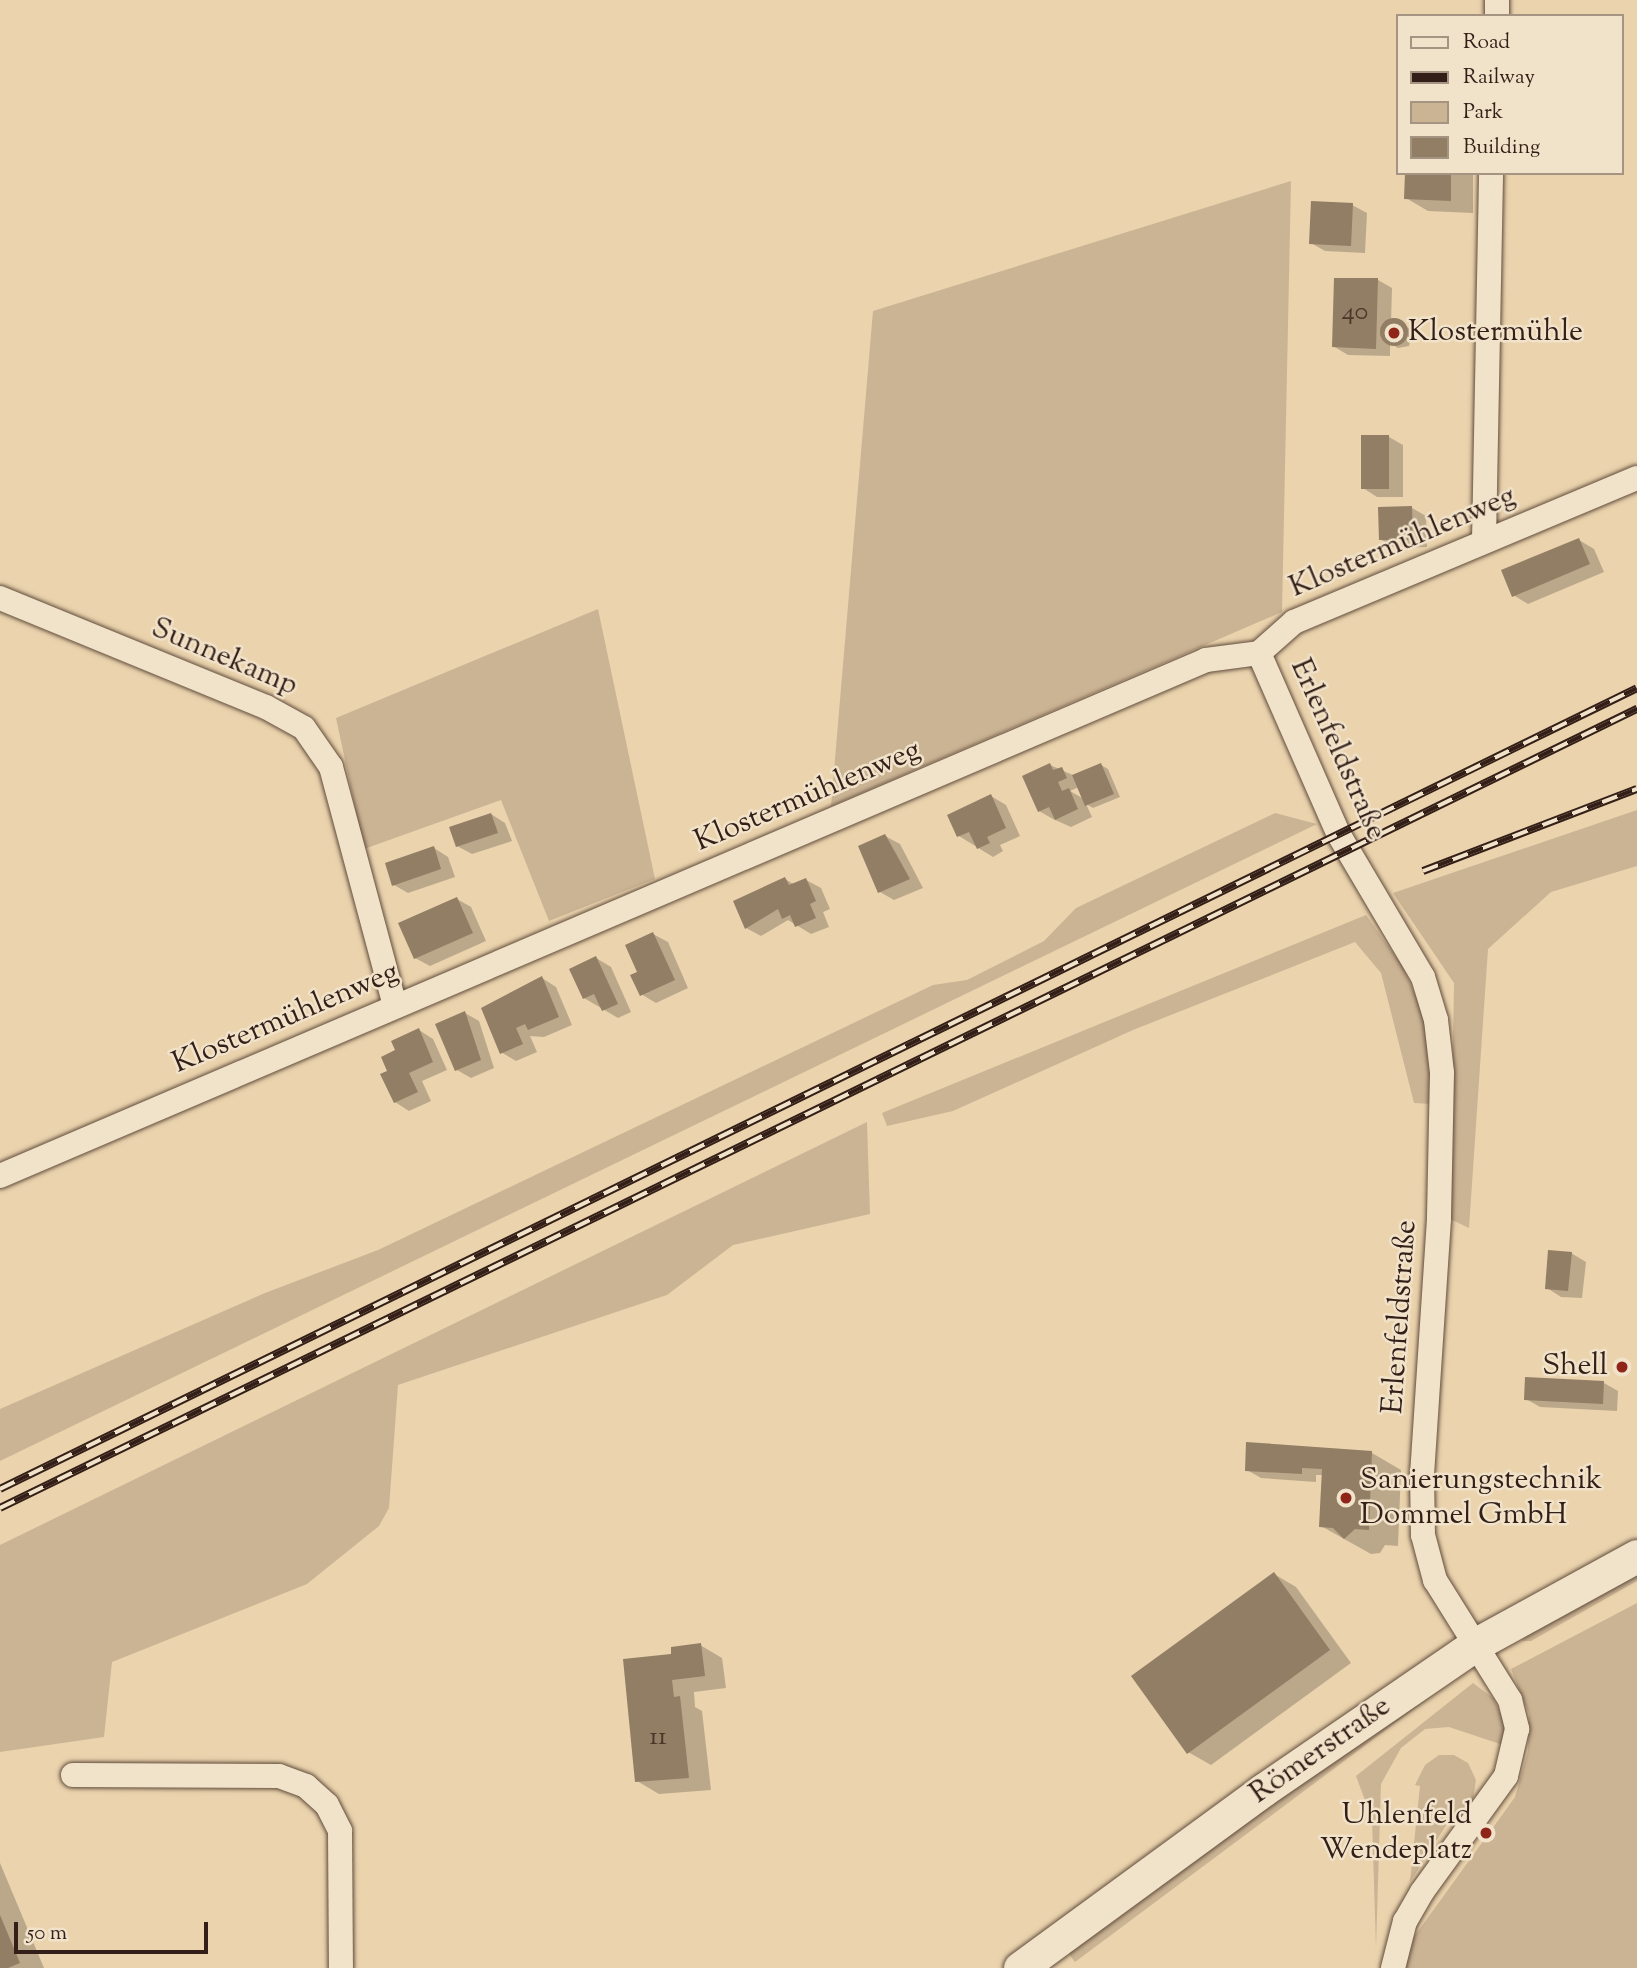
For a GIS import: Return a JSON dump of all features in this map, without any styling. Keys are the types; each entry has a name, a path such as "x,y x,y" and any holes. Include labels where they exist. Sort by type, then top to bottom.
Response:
{"main road":[{"name":"Römerstraße","path":"1020,1968 1263,1790 1476,1644 1637,1556"}],"street":[{"path":"1484,541 1491,175"},
{"name":"Klostermühlenweg","path":"0,1176 1206,660 1259,653 1294,622 1637,478"},
{"name":"Sunnekamp","path":"0,598 266,707 304,728 331,767 395,1006"},
{"name":"Erlenfeldstraße","path":"1259,653 1339,835 1423,977 1436,1020 1442,1073 1439,1219 1422,1474 1423,1535 1435,1580 1510,1700 1517,1729 1512,1763 1422,1892 1405,1921 1393,1968"},
{"path":"73,1775 279,1776 306,1786 327,1805 340,1831 341,1968"}],"green space":[{"path":"1291,181 1282,612 831,806 873,311"},
{"path":"598,609 655,879 549,921 501,800 364,849 336,718"},
{"path":"1637,810 1637,866 1551,892 1488,949 1469,1228 1450,1219 1454,983 1393,893"},
{"path":"1275,813 1317,824 0,1461 0,1409 265,1293 378,1250 933,985 967,980 1044,941 1076,908"},
{"path":"1366,915 1403,967 1421,1008 1432,1062 1431,1104 1414,1103 1381,973 1355,942 1133,1030 953,1111 887,1126 882,1113"},
{"path":"867,1122 870,1214 733,1245 667,1295 398,1385 389,1508 379,1526 307,1584 112,1662 104,1737 0,1752 0,1545"},
{"path":"1637,1573 1637,1581 1531,1641 1522,1641 1533,1628"},
{"path":"1637,1603 1637,1968 1406,1968 1411,1941 1515,1797 1528,1751 1529,1714 1511,1669"},
{"path":"1473,1683 1493,1698 1505,1723 1503,1745 1449,1727 1425,1729 1401,1748 1381,1784 1376,1948 1372,1819 1356,1776"},
{"path":"1436,1686 1442,1688 1075,1962 1067,1951"},
{"path":"1439,1755 1454,1755 1468,1763 1476,1780 1473,1800 1457,1820 1452,1816 1410,1882 1420,1786 1415,1785 1425,1765"}],"building":[{"path":"1405,175 1451,175 1451,201 1404,199"},
{"path":"1311,201 1353,203 1351,246 1309,244"},
{"path":"1334,278 1378,278 1376,349 1332,347"},
{"name":"Klostermühle","path":"1394,318 1404,322 1408,332 1404,342 1394,346 1384,342 1380,332 1384,322"},
{"path":"1361,435 1389,435 1389,489 1361,489"},
{"path":"1412,506 1413,540 1379,540 1378,507"},
{"path":"1579,538 1590,564 1512,597 1501,570"},
{"path":"1050,763 1053,770 1062,767 1067,778 1058,782 1062,791 1069,788 1078,809 1055,820 1049,807 1038,812 1022,776"},
{"path":"1101,763 1114,794 1085,806 1072,775"},
{"path":"991,794 1006,828 987,837 990,843 977,849 969,832 957,837 947,815"},
{"path":"491,813 498,833 456,847 449,827"},
{"path":"885,834 910,879 878,893 858,846"},
{"path":"434,846 441,869 392,886 385,863"},
{"path":"785,877 789,885 806,878 816,901 810,904 816,918 795,927 790,915 782,919 778,909 745,929 733,901"},
{"path":"457,897 473,933 414,959 398,923"},
{"path":"653,932 675,980 640,996 630,975 637,972 625,945"},
{"path":"596,956 618,1004 602,1011 594,994 583,999 569,969"},
{"path":"542,976 559,1017 528,1030 525,1024 516,1028 523,1044 500,1054 481,1008"},
{"path":"465,1011 481,1060 455,1071 435,1024"},
{"path":"419,1028 433,1062 409,1073 418,1092 394,1103 380,1074 387,1071 381,1057 395,1050 391,1041"},
{"path":"1548,1250 1572,1252 1568,1291 1545,1289"},
{"path":"1525,1377 1604,1381 1603,1404 1524,1400"},
{"name":"Sanierungstechnik Dommel GmbH","path":"1246,1442 1372,1451 1369,1530 1355,1529 1344,1539 1333,1528 1319,1527 1322,1469 1302,1468 1302,1474 1245,1471"},
{"path":"1274,1572 1330,1650 1187,1754 1131,1676"},
{"path":"701,1643 705,1676 672,1680 674,1697 680,1696 689,1778 635,1782 623,1659 671,1654 671,1647"},
{"path":"0,1915 20,1963 8,1968 0,1968"}],"railway":[{"path":"0,1489 1637,688"},
{"path":"0,1508 1637,709"},
{"path":"1423,871 1637,789"}],"place":[{"name":"Klostermühle","path":"1394,333"},
{"name":"Shell","path":"1622,1367"},
{"name":"Sanierungstechnik Dommel GmbH","path":"1346,1498"},
{"name":"Uhlenfeld Wendeplatz","path":"1486,1833"}]}
